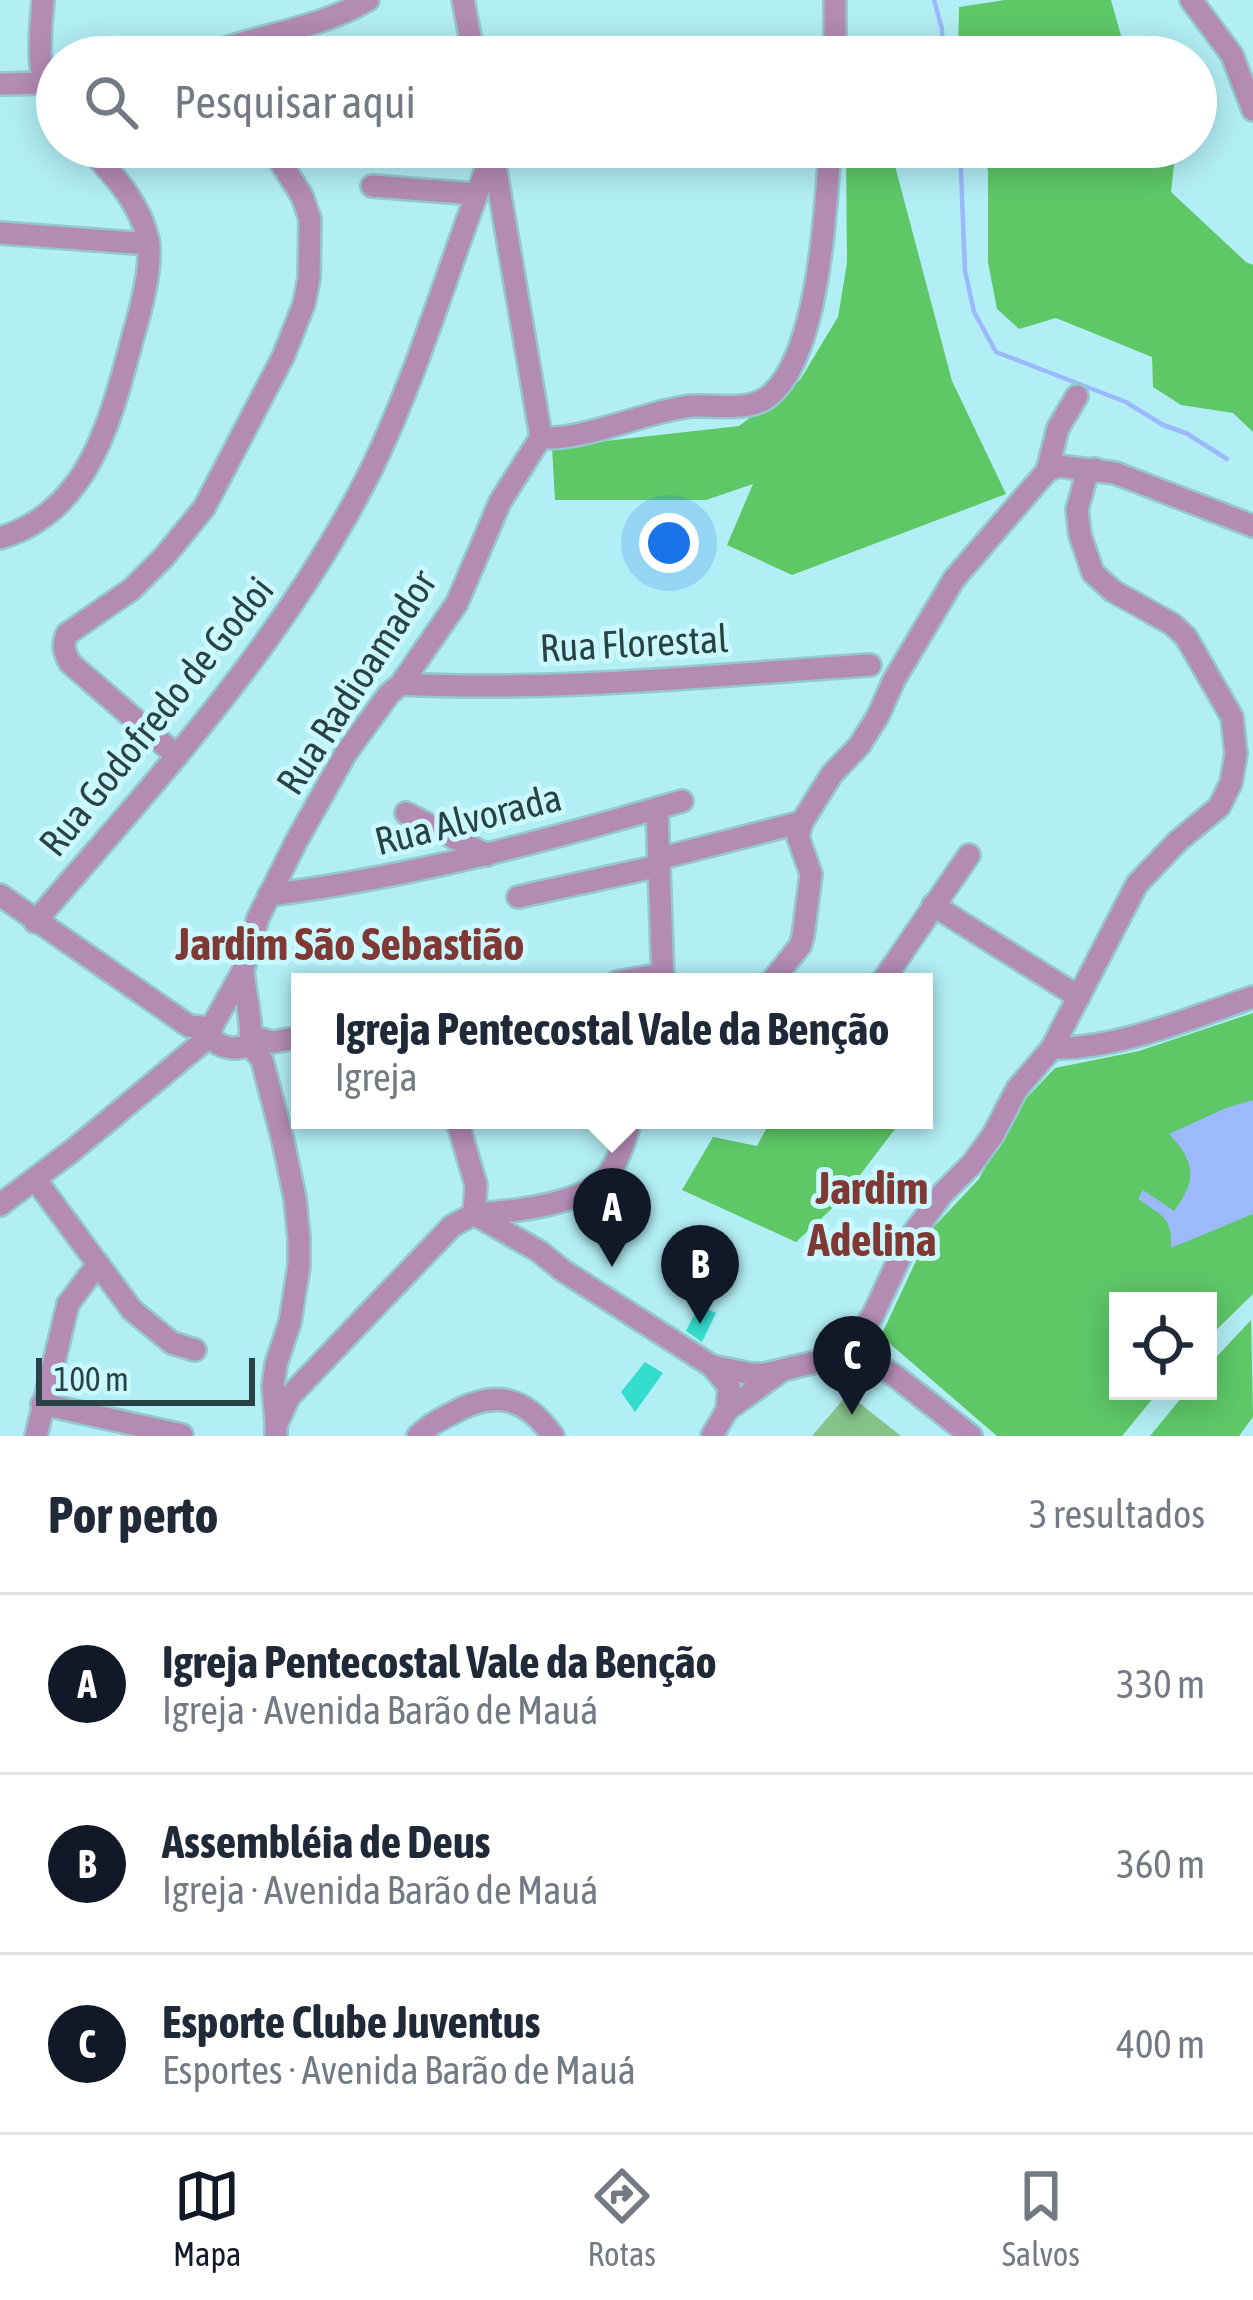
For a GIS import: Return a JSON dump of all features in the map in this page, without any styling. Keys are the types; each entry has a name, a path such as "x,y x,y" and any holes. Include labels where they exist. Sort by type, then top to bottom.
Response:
{"street":[{"path":"41,36 43,0"},
{"path":"263,36 334,17 368,0"},
{"path":"463,0 470,36"},
{"path":"835,0 835,36"},
{"path":"1191,0 1232,55 1253,110"},
{"path":"0,84 36,84"},
{"path":"0,538 53,512 94,457 114,404 136,323 149,244 129,194 106,168"},
{"path":"177,757 70,663 63,642 67,634 132,589 204,508 283,357 304,304 310,219 285,168"},
{"name":"Rua Godofredo de Godoi","path":"35,922 229,694 298,598 373,466 485,168"},
{"path":"495,168 541,437 548,440 688,406 750,404 776,388 806,334 816,287 828,168"},
{"path":"372,187 502,204"},
{"path":"0,233 149,244"},
{"path":"1047,471 1058,428 1077,396"},
{"name":"Rua Radioamador","path":"212,1028 243,971 258,918 346,753 457,603 500,502 541,437"},
{"path":"778,973 803,936 811,874 800,829 824,788 869,731 954,579 1047,471 1058,466 1128,476 1253,526"},
{"path":"844,1355 873,1315 908,1242 993,1136 1017,1089 1052,1048 1137,884 1219,807 1231,783 1237,754 1232,717 1186,637 1093,573 1077,510 1086,477 1095,469"},
{"name":"Rua Florestal","path":"401,684 656,680 870,664"},
{"path":"802,777 824,788"},
{"name":"Rua Alvorada","path":"269,896 487,855 682,801"},
{"path":"657,808 663,973"},
{"path":"406,813 487,855"},
{"path":"518,897 800,829"},
{"path":"888,973 969,855"},
{"path":"0,895 189,1027 212,1028"},
{"path":"933,905 1079,998"},
{"name":"Rua Radioamador","path":"243,971 250,1034 284,1141 299,1238 290,1322 273,1386 276,1431"},
{"path":"1052,1048 1148,1032 1253,997"},
{"path":"0,1205 230,1013 250,1034 273,1042 291,1039"},
{"path":"212,1028 216,1045 227,1047 242,1048 250,1034"},
{"path":"460,1129 476,1185 474,1214"},
{"path":"276,1431 289,1397 452,1226 474,1214 539,1208 592,1188 608,1177 627,1129"},
{"path":"35,1178 132,1310 172,1342 195,1350"},
{"path":"474,1214 712,1366 728,1387 728,1410"},
{"path":"36,1436 68,1304 98,1264"},
{"path":"712,1366 751,1374 780,1372 844,1355 894,1375 971,1436"},
{"path":"712,1436 728,1410 780,1372"},
{"path":"418,1436 458,1410 494,1398 524,1406 553,1436"},
{"path":"42,1404 182,1435"}],"green space":[{"path":"1005,0 1111,0 1121,36 958,36 959,7"},
{"path":"846,168 896,168 952,381 1006,494 792,575 727,545 753,484 706,500 555,500 552,447 739,426 800,380 838,317 847,263"},
{"path":"1174,168 1171,192 1253,265 1253,432 1233,413 1181,405 1153,387 1152,357 1056,318 1019,329 997,309 988,262 988,170"},
{"path":"1253,1013 1253,1294 1217,1329 1217,1292 1109,1292 1109,1400 1152,1400 1122,1436 997,1436 881,1336 930,1231 979,1179 1019,1106 1055,1068 1139,1051"},
{"path":"766,1129 895,1129 841,1200 796,1242 682,1190 713,1137 757,1146"},
{"path":"1251,1320 1253,1417 1239,1436 1150,1436 1180,1400 1217,1400 1217,1356"},
{"path":"848,1394 901,1436 812,1436"}],"water":[{"path":"1253,1100 1253,1214 1171,1248 1168,1223 1138,1199 1143,1190 1174,1211 1187,1190 1188,1162 1169,1134"}],"building":[{"path":"699,1305 716,1313 702,1342 686,1331"},
{"path":"645,1362 663,1373 635,1412 621,1392"}],"waterway":[{"path":"934,0 942,36"},
{"path":"961,168 965,271 974,312 996,352 1126,402 1227,459"}],"place":[{"name":"Igreja Pentecostal Vale da Benção","path":"612,1267"},
{"name":"Assembléia de Deus","path":"700,1324"},
{"name":"Esporte Clube Juventus","path":"852,1415"}],"district":[{"name":"Jardim São Sebastião","path":"350,944"},
{"name":"Jardim Adelina","path":"872,1214"}]}
